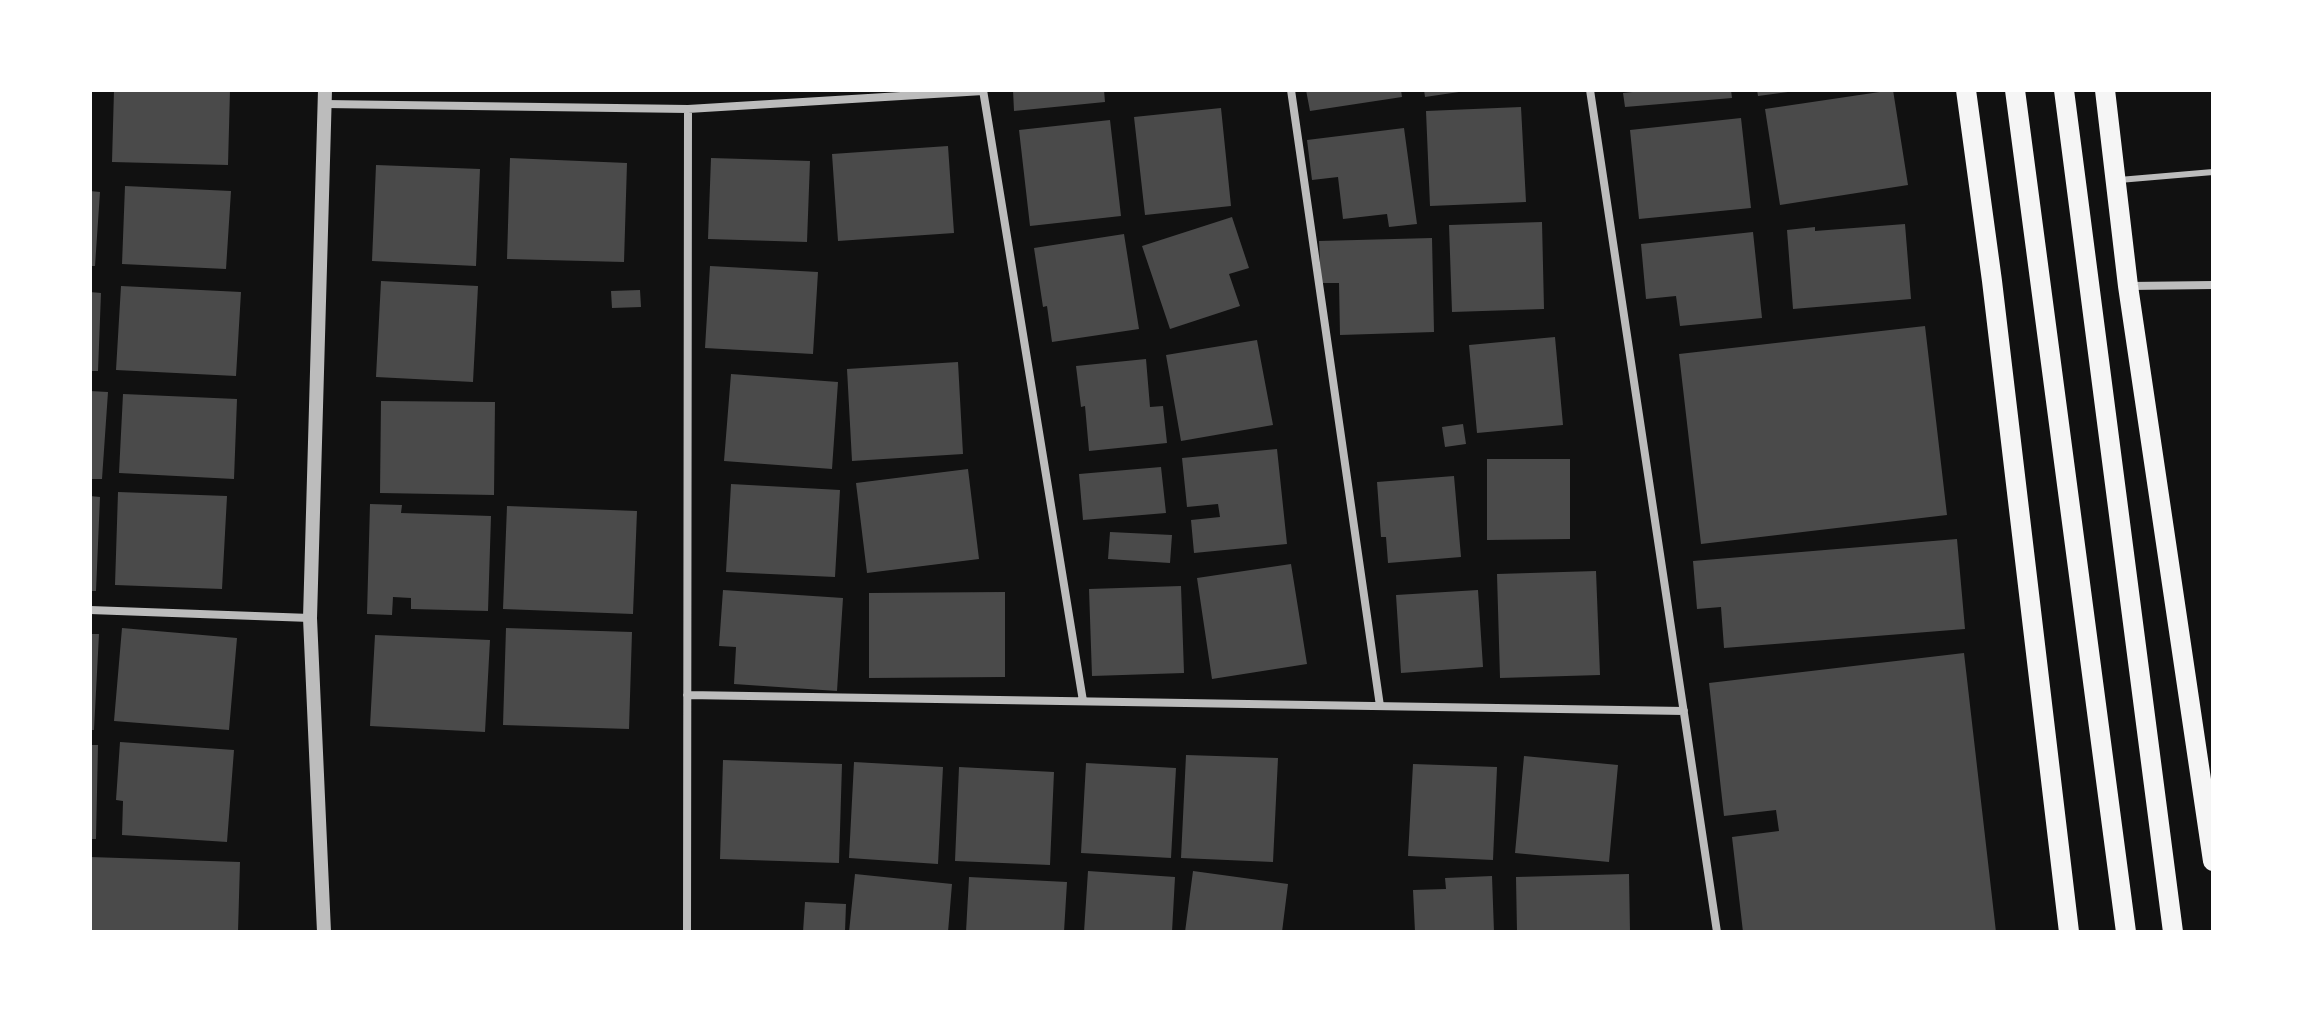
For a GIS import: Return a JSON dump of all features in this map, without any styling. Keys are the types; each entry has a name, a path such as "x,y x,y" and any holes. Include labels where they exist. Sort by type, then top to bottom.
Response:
{"main road":[{"path":"1966,90 1994,297 2069,932"},
{"path":"2015,90 2126,932"},
{"path":"2064,90 2173,932"},
{"path":"2105,90 2128,286 2210,814 2213,861"}],"street":[{"path":"1291,90 1380,706"},
{"path":"1590,90 1717,932"},
{"path":"324,932 310,618 325,97 688,109 983,91 1083,701"},
{"path":"687,932 688,109"},
{"path":"2128,286 2213,285"},
{"path":"90,610 310,618"},
{"path":"687,695 1684,711"}],"lane":[{"path":"2116,180 2213,172"}],"building":[{"path":"114,90 230,90 228,165 112,162"},
{"path":"1013,90 1104,90 1105,102 1014,111"},
{"path":"1306,90 1401,90 1402,97 1310,111"},
{"path":"1424,90 1458,90 1459,92 1425,97"},
{"path":"1731,90 1732,98 1625,107 1623,93"},
{"path":"1757,90 1788,90 1788,92 1758,96"},
{"path":"1893,90 1908,185 1780,205 1765,109"},
{"path":"1521,107 1526,202 1430,206 1426,111"},
{"path":"1221,108 1231,206 1145,215 1134,117"},
{"path":"1741,118 1751,208 1639,219 1630,130"},
{"path":"1110,120 1121,216 1030,226 1019,130"},
{"path":"1404,128 1417,224 1389,227 1387,214 1343,219 1338,177 1312,180 1307,140"},
{"path":"948,146 954,233 838,241 832,154"},
{"path":"510,158 627,163 624,262 507,259"},
{"path":"711,158 810,161 807,242 708,239"},
{"path":"376,165 480,169 476,266 372,261"},
{"path":"125,186 231,191 226,269 122,264"},
{"path":"90,191 100,192 95,266 90,266"},
{"path":"1232,217 1249,268 1229,274 1240,306 1170,329 1142,246"},
{"path":"1542,222 1544,309 1452,312 1449,225"},
{"path":"1905,224 1911,299 1793,309 1787,230 1815,227 1815,231"},
{"path":"1753,232 1762,318 1680,326 1676,296 1646,299 1641,244"},
{"path":"1124,234 1139,329 1052,342 1034,248"},
{"path":"1432,238 1434,332 1340,335 1339,283 1321,283 1319,241"},
{"path":"710,266 818,272 813,354 705,348"},
{"path":"381,281 478,286 473,382 376,377"},
{"path":"121,286 241,292 236,376 116,370"},
{"path":"640,290 641,307 612,308 611,291"},
{"path":"90,292 101,293 98,371 90,371"},
{"path":"1925,326 1947,515 1701,544 1679,354"},
{"path":"1555,337 1563,425 1477,433 1469,345"},
{"path":"1257,340 1273,425 1181,441 1166,355"},
{"path":"1146,359 1150,407 1163,406 1167,443 1089,451 1085,406 1081,407 1076,366"},
{"path":"958,362 963,454 852,461 847,369"},
{"path":"731,374 838,382 832,469 724,461"},
{"path":"90,391 108,392 102,479 90,479"},
{"path":"123,394 237,399 234,479 119,473"},
{"path":"381,401 495,402 494,495 380,493"},
{"path":"1463,424 1466,444 1445,447 1442,427"},
{"path":"1277,449 1287,544 1194,553 1191,520 1220,517 1218,504 1187,507 1182,458"},
{"path":"1487,459 1570,459 1570,539 1487,540"},
{"path":"1161,467 1166,513 1083,520 1079,474"},
{"path":"968,469 979,559 867,573 856,483"},
{"path":"1454,476 1461,557 1388,563 1386,537 1381,537 1377,482"},
{"path":"731,484 840,490 835,577 726,572"},
{"path":"118,492 227,496 222,589 115,585"},
{"path":"90,496 100,497 96,591 90,591"},
{"path":"370,504 402,505 401,513 491,516 488,611 411,609 411,598 393,597 392,615 367,614"},
{"path":"507,506 637,511 633,614 503,609"},
{"path":"1110,532 1172,535 1170,563 1108,559"},
{"path":"1957,539 1965,629 1724,648 1721,607 1697,609 1693,561"},
{"path":"1291,564 1307,664 1212,679 1197,578"},
{"path":"1596,571 1600,675 1500,678 1497,574"},
{"path":"1181,586 1184,673 1092,676 1089,589"},
{"path":"723,590 843,598 837,691 734,684 736,647 719,646"},
{"path":"1478,590 1483,667 1401,673 1396,595"},
{"path":"1005,592 1005,677 869,678 869,593"},
{"path":"122,628 237,638 229,730 114,721"},
{"path":"506,628 632,632 629,729 503,725"},
{"path":"90,634 99,634 94,730 90,730"},
{"path":"375,635 490,640 485,732 370,726"},
{"path":"1964,653 1996,932 1743,932 1732,837 1779,831 1776,810 1724,816 1709,683"},
{"path":"120,742 234,750 227,842 122,835 123,801 116,800"},
{"path":"90,745 98,745 96,839 90,839"},
{"path":"1186,755 1278,758 1273,862 1181,858"},
{"path":"1524,756 1618,765 1609,862 1515,853"},
{"path":"723,760 842,764 839,863 720,859"},
{"path":"854,762 943,767 938,864 849,858"},
{"path":"1086,763 1176,768 1171,858 1081,853"},
{"path":"1413,764 1497,767 1493,860 1408,856"},
{"path":"959,767 1054,772 1050,865 955,861"},
{"path":"90,857 240,862 238,932 90,932"},
{"path":"1088,871 1175,877 1172,932 1084,932"},
{"path":"1193,871 1288,884 1282,932 1185,932"},
{"path":"855,874 952,884 948,932 849,932"},
{"path":"1629,874 1630,932 1517,932 1516,877"},
{"path":"1492,876 1494,932 1415,932 1413,890 1446,889 1445,878"},
{"path":"969,877 1067,882 1064,932 966,932"},
{"path":"805,902 846,904 845,932 803,932"}]}
